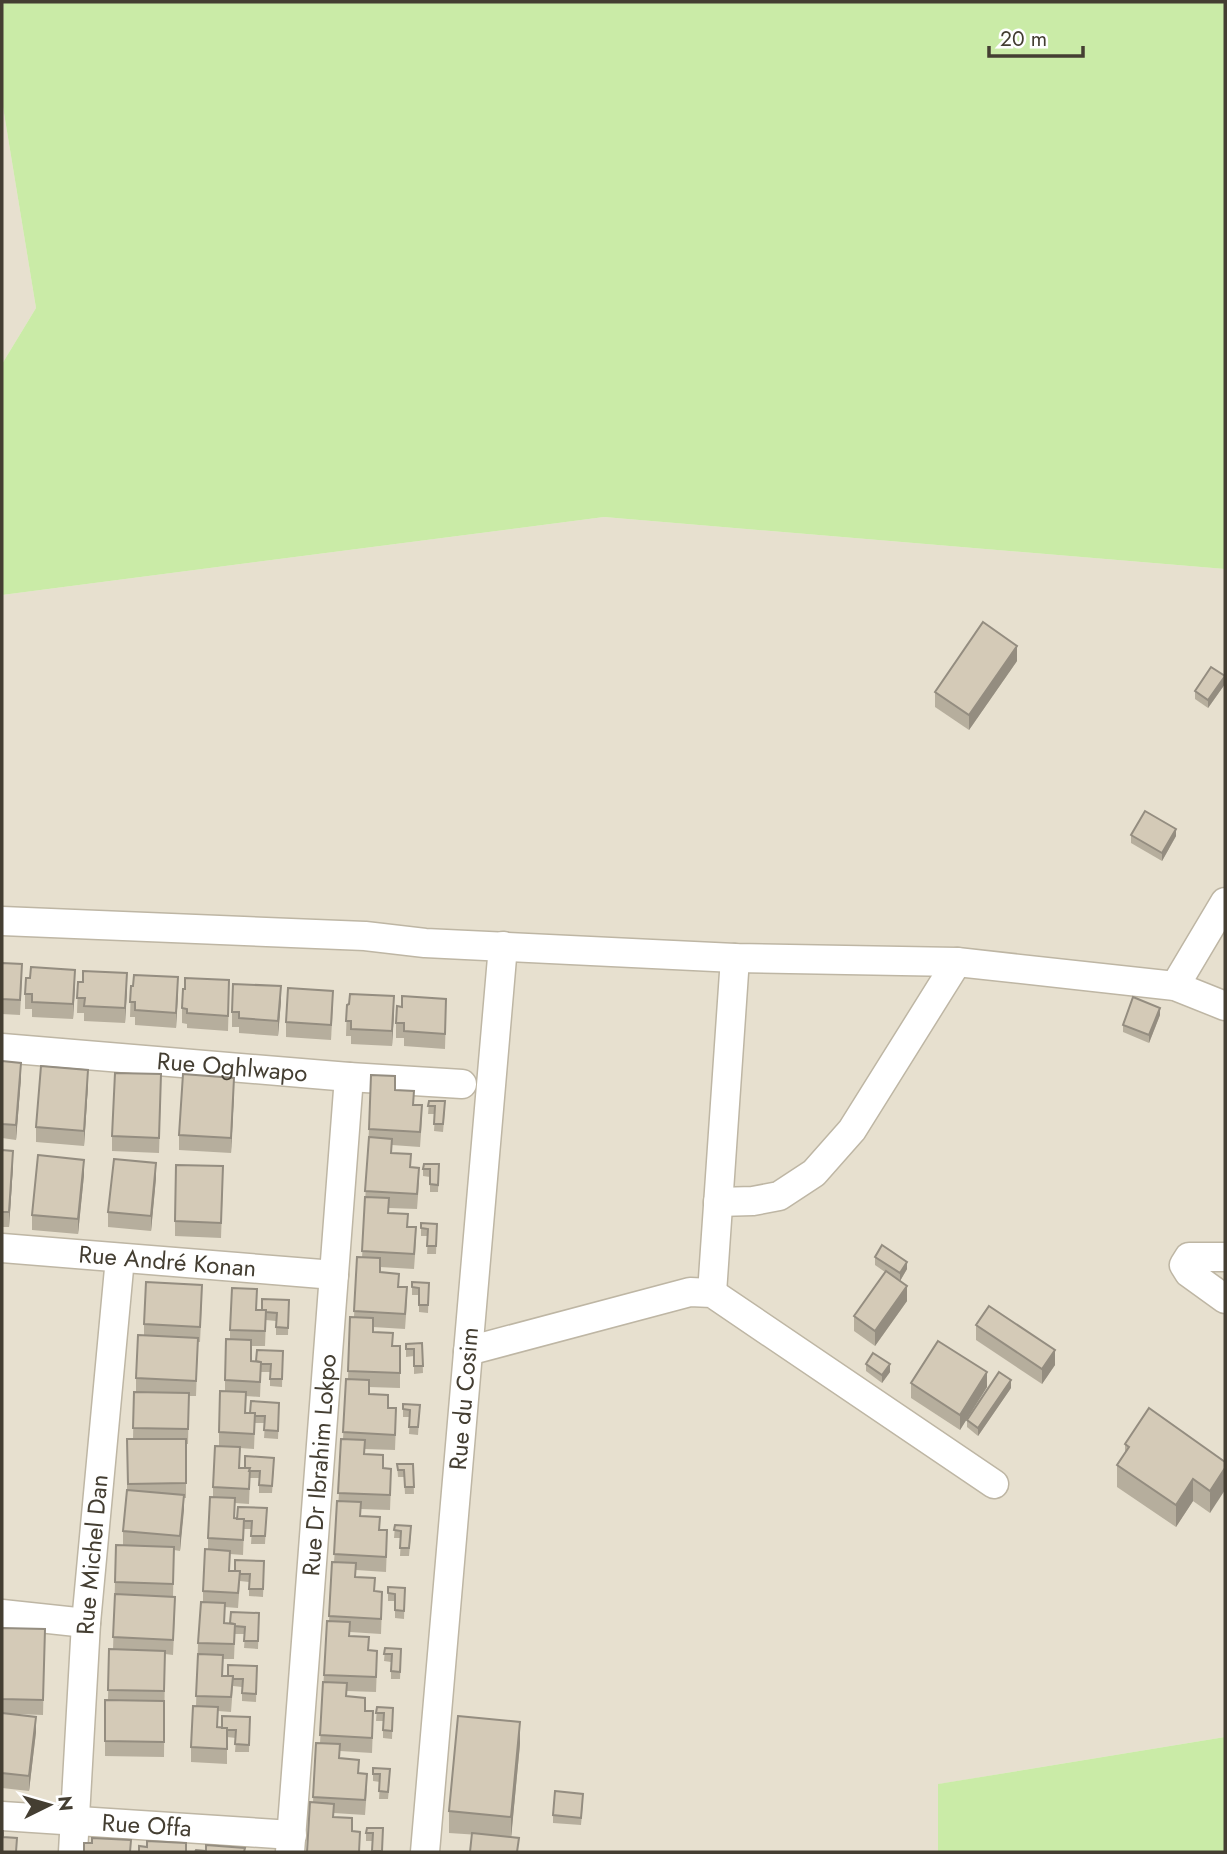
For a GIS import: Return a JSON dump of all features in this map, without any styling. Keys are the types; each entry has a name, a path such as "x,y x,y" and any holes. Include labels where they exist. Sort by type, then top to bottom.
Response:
{"street":[{"path":"1175,986 1225,902"},
{"path":"2,921 365,936 425,943 735,958 957,962 1175,986 1225,1006"},
{"name":"Rue du Cosim","path":"425,1852 503,946"},
{"path":"712,1293 735,958"},
{"path":"719,1202 753,1201 779,1196 814,1173 852,1130 957,962"},
{"name":"Rue Oghlwapo","path":"2,1048 462,1084"},
{"name":"Rue Dr Ibrahim Lokpo","path":"291,1844 349,1077"},
{"name":"Rue André Konan","path":"2,1248 334,1275"},
{"path":"1225,1257 1189,1257 1184,1265 1189,1273 1225,1299"},
{"name":"Rue Michel Dan","path":"73,1852 86,1623 120,1258"},
{"path":"468,1351 690,1292 712,1293 994,1484"},
{"path":"2,1615 86,1623"},
{"name":"Rue Offa","path":"2,1816 291,1844"}],"shaded area":[{"path":"2,101 36,308 2,364"},
{"path":"604,517 1225,569 1225,1737 939,1784 938,1852 2,1852 2,595"}],"green space":[{"path":"2,2 1225,2 1225,569 604,517 2,595 2,364 36,308 2,101"},
{"path":"1225,1737 1225,1852 938,1852 938,1784"}],"building":[{"path":"983,622 1017,646 969,715 935,692"},
{"path":"1211,667 1225,676 1208,700 1195,691"},
{"path":"1145,811 1176,829 1162,853 1131,835"},
{"path":"2,963 22,964 20,1000 2,999"},
{"path":"31,967 75,970 73,1004 32,1002 32,994 25,994 26,978 30,978"},
{"path":"83,971 127,973 125,1008 84,1006 85,998 77,998 78,982 83,982"},
{"path":"134,975 178,977 176,1013 135,1010 135,1002 130,1002"},
{"path":"185,978 229,980 228,1016 187,1013 187,1009 182,1008"},
{"path":"233,984 281,986 278,1021 239,1018 239,1012 232,1012"},
{"path":"288,988 333,991 331,1025 286,1022"},
{"path":"350,994 394,996 392,1031 351,1029 351,1021 346,1021"},
{"path":"402,996 446,999 445,1034 404,1031 404,1023 396,1023 397,1006 402,1007"},
{"path":"1133,997 1160,1008 1149,1035 1123,1025"},
{"path":"2,1061 21,1063 16,1125 2,1124"},
{"path":"41,1066 88,1070 84,1131 36,1127"},
{"path":"115,1073 161,1074 159,1138 112,1136"},
{"path":"183,1074 234,1078 231,1138 179,1135"},
{"path":"371,1075 395,1076 395,1090 414,1091 413,1105 422,1105 420,1132 369,1129"},
{"path":"429,1101 445,1101 443,1124 434,1124 435,1106 428,1106"},
{"path":"369,1137 392,1139 391,1153 411,1154 410,1167 419,1168 417,1194 365,1191"},
{"path":"2,1150 13,1151 9,1212 2,1212"},
{"path":"38,1155 84,1160 78,1219 32,1215"},
{"path":"114,1159 156,1163 151,1216 108,1212"},
{"path":"424,1164 439,1164 438,1185 430,1184 430,1169 423,1169"},
{"path":"176,1165 223,1166 221,1223 175,1221"},
{"path":"365,1197 389,1198 388,1213 408,1214 407,1227 416,1227 414,1254 362,1251"},
{"path":"421,1223 437,1224 436,1246 427,1246 428,1229 421,1228"},
{"path":"882,1245 907,1262 900,1273 875,1257"},
{"path":"357,1257 380,1258 380,1272 399,1274 398,1287 407,1287 405,1314 354,1311"},
{"path":"886,1271 907,1286 875,1331 854,1316"},
{"path":"146,1282 202,1285 200,1327 144,1324"},
{"path":"412,1282 429,1283 428,1305 419,1305 419,1288 412,1287"},
{"path":"232,1288 257,1289 256,1310 266,1310 265,1331 230,1330"},
{"path":"262,1299 289,1300 288,1328 276,1327 277,1313 262,1310"},
{"path":"989,1306 1055,1350 1042,1369 976,1325"},
{"path":"350,1317 373,1318 373,1332 393,1333 392,1346 400,1346 400,1373 348,1371"},
{"path":"138,1335 198,1338 196,1381 136,1378"},
{"path":"226,1339 251,1340 251,1361 261,1362 260,1382 225,1380"},
{"path":"938,1341 987,1372 960,1415 911,1383"},
{"path":"422,1343 423,1366 414,1366 414,1349 406,1349 406,1344"},
{"path":"257,1350 283,1351 282,1379 270,1379 271,1364 256,1361"},
{"path":"873,1353 890,1364 882,1375 866,1364"},
{"path":"999,1372 1011,1380 978,1428 967,1420"},
{"path":"346,1379 369,1380 369,1394 388,1395 388,1408 396,1408 395,1435 343,1432"},
{"path":"220,1391 246,1392 245,1413 255,1413 254,1434 219,1432"},
{"path":"134,1392 189,1393 188,1429 133,1428"},
{"path":"251,1401 279,1403 278,1431 264,1430 265,1416 250,1413"},
{"path":"403,1404 420,1405 418,1427 409,1427 410,1410 403,1409"},
{"path":"1149,1408 1225,1462 1225,1468 1210,1491 1193,1479 1176,1505 1117,1465 1129,1447 1125,1444"},
{"path":"127,1439 186,1439 186,1483 128,1484"},
{"path":"341,1439 365,1440 364,1454 383,1455 383,1468 391,1469 390,1495 338,1493"},
{"path":"215,1446 240,1447 239,1468 250,1468 249,1489 213,1487"},
{"path":"245,1456 274,1458 272,1486 259,1485 260,1471 249,1471 250,1468 245,1468"},
{"path":"397,1464 413,1464 414,1487 405,1487 404,1470 398,1470"},
{"path":"127,1490 184,1495 180,1536 123,1531"},
{"path":"210,1497 235,1498 234,1518 244,1519 243,1540 208,1538"},
{"path":"337,1501 361,1502 360,1516 380,1517 379,1530 387,1530 386,1557 334,1554"},
{"path":"238,1507 267,1508 265,1536 251,1536 252,1521 237,1519"},
{"path":"395,1525 411,1526 409,1548 400,1548 401,1531 394,1530"},
{"path":"116,1545 174,1547 173,1584 115,1582"},
{"path":"205,1549 230,1551 229,1571 240,1571 238,1593 203,1591"},
{"path":"235,1560 264,1561 263,1589 249,1589 250,1574 235,1571"},
{"path":"332,1562 356,1563 355,1577 375,1578 374,1591 382,1592 381,1619 329,1616"},
{"path":"388,1587 405,1588 404,1611 395,1610 395,1594 388,1593"},
{"path":"115,1594 175,1597 173,1640 113,1637"},
{"path":"201,1602 225,1603 224,1623 235,1624 234,1644 198,1643"},
{"path":"231,1612 259,1613 258,1641 244,1641 245,1627 230,1623"},
{"path":"327,1621 350,1622 349,1636 369,1637 368,1650 377,1651 376,1677 324,1675"},
{"path":"2,1628 45,1629 43,1700 2,1699"},
{"path":"385,1648 401,1649 400,1672 391,1671 392,1654 384,1654"},
{"path":"109,1649 165,1651 164,1691 108,1690"},
{"path":"198,1654 223,1655 222,1676 233,1676 231,1697 196,1696"},
{"path":"228,1665 257,1666 256,1694 242,1693 243,1679 228,1676"},
{"path":"323,1682 347,1683 346,1696 365,1698 365,1711 373,1711 372,1738 320,1735"},
{"path":"105,1700 164,1701 164,1742 105,1741"},
{"path":"193,1706 218,1707 217,1727 227,1728 227,1749 191,1747"},
{"path":"377,1707 393,1708 392,1731 383,1730 384,1713 376,1713"},
{"path":"2,1713 36,1717 29,1776 2,1773"},
{"path":"222,1716 250,1717 249,1745 235,1744 236,1730 222,1728"},
{"path":"458,1716 520,1722 511,1817 449,1811"},
{"path":"316,1743 340,1744 339,1758 359,1760 358,1773 367,1774 365,1800 313,1797"},
{"path":"373,1768 390,1769 388,1792 379,1791 380,1774 373,1774"},
{"path":"555,1791 583,1794 581,1818 553,1815"},
{"path":"310,1802 334,1804 333,1817 352,1818 352,1831 360,1832 359,1852 307,1852"},
{"path":"367,1828 383,1828 382,1851 372,1851 373,1833 366,1833"},
{"path":"2,1831 3,1837 17,1838 16,1852 2,1852"},
{"path":"472,1833 519,1838 517,1852 470,1852"},
{"path":"92,1838 131,1840 130,1852 84,1852 84,1843 92,1843"},
{"path":"147,1841 186,1843 186,1852 139,1852 139,1846 147,1847"},
{"path":"206,1845 245,1848 244,1852 195,1852 206,1851"}]}
